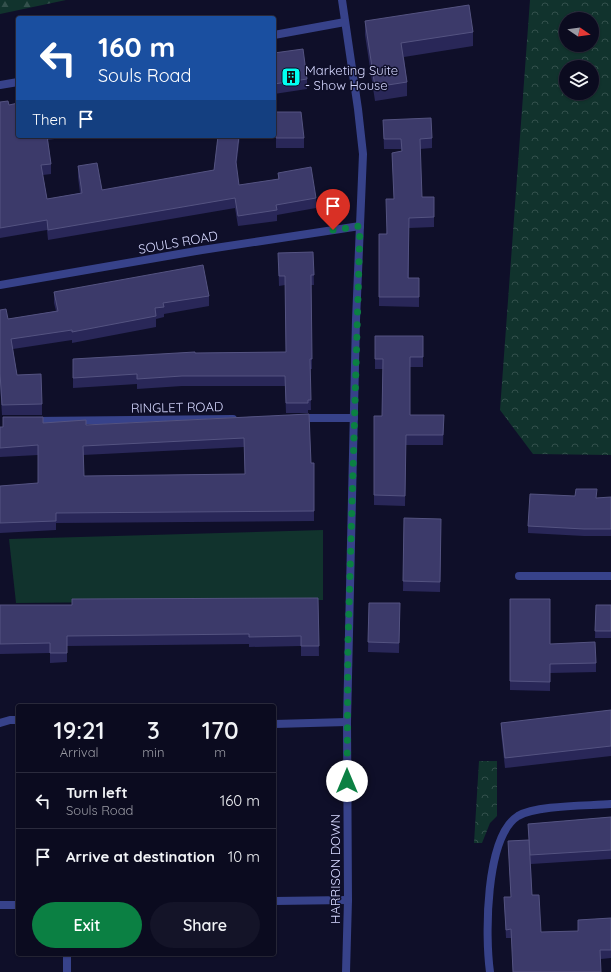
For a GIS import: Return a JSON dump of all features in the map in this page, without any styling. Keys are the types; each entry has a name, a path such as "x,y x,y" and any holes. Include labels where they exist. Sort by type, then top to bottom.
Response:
{"street":[{"name":"HARRISON DOWN","path":"342,0 363,154 354,418 347,722 348,900 346,972"},
{"path":"276,35 345,22"},
{"path":"0,85 16,82"},
{"name":"SOULS ROAD","path":"0,285 202,250 360,226"},
{"name":"RINGLET ROAD","path":"24,421 243,418"},
{"path":"287,418 354,418"},
{"path":"519,576 611,576"},
{"path":"0,723 16,720"},
{"path":"276,724 347,722"},
{"path":"490,972 487,948 488,907 496,854 508,825 518,816 534,810 611,804"},
{"path":"276,901 348,900"},
{"path":"0,905 16,905"},
{"path":"67,956 67,972"}],"green space":[{"path":"0,0 66,0 0,14"},
{"path":"530,0 611,0 611,455 533,454 500,410"},
{"path":"323,530 323,600 16,603 9,539"},
{"path":"479,761 497,761 497,816 490,823 482,843 474,843"}],"building":[{"path":"469,5 473,32 401,43 407,82 375,87 365,21"},
{"name":"Marketing Suite - Show House","path":"303,49 307,79 276,84 276,53"},
{"path":"8,101 9,105 16,103 16,138 47,138 51,164 41,165 47,199 82,193 78,166 97,163 102,190 214,170 218,138 239,138 236,162 239,185 279,179 278,173 311,167 316,198 276,205 277,210 238,216 235,198 48,230 47,220 0,228 0,102"},
{"path":"276,112 301,112 304,138 276,138"},
{"path":"431,118 432,138 420,139 422,197 434,197 434,217 409,218 408,278 419,278 419,297 379,297 379,234 387,234 386,199 394,199 392,153 402,151 401,139 384,139 383,120"},
{"path":"313,252 314,275 311,275 311,400 308,400 308,403 286,403 285,376 182,376 137,379 137,374 73,378 73,359 195,352 286,352 285,276 279,276 278,253"},
{"path":"203,265 209,296 163,303 164,307 155,308 156,316 72,332 72,330 11,339 17,375 41,374 42,404 2,405 0,373 0,310 6,309 8,319 58,311 54,292"},
{"path":"375,336 423,336 423,357 410,357 410,415 444,415 443,435 406,435 405,496 374,495 374,416 382,416 383,359 375,359"},
{"path":"309,414 311,463 314,463 314,511 56,513 56,521 0,523 0,486 38,483 38,445 0,448 0,427 3,427 3,417 43,417 43,423 86,420 86,425","holes":["244,438 245,474 84,476 83,446"]},
{"path":"576,489 597,489 596,498 611,497 611,529 528,526 530,494 575,496"},
{"path":"404,518 441,519 440,582 403,581"},
{"path":"318,598 319,646 301,646 301,636 249,637 249,634 67,636 67,653 50,653 50,643 0,644 0,605 72,605 72,599"},
{"path":"510,599 550,599 550,644 595,642 596,663 550,664 550,682 510,681"},
{"path":"369,603 400,603 399,643 368,642"},
{"path":"596,605 611,605 611,631 595,631"},
{"path":"611,710 611,746 505,758 501,723"},
{"path":"611,817 611,850 530,855 528,824"},
{"path":"529,840 532,895 539,895 541,932 578,931 578,920 611,918 611,950 600,950 601,972 513,972 511,929 506,930 504,897 511,897 508,841"}],"place":[{"name":"Marketing Suite - Show House","path":"291,77"}],"route":[{"path":"333,230 360,226 356,320 348,644 347,781"}]}
